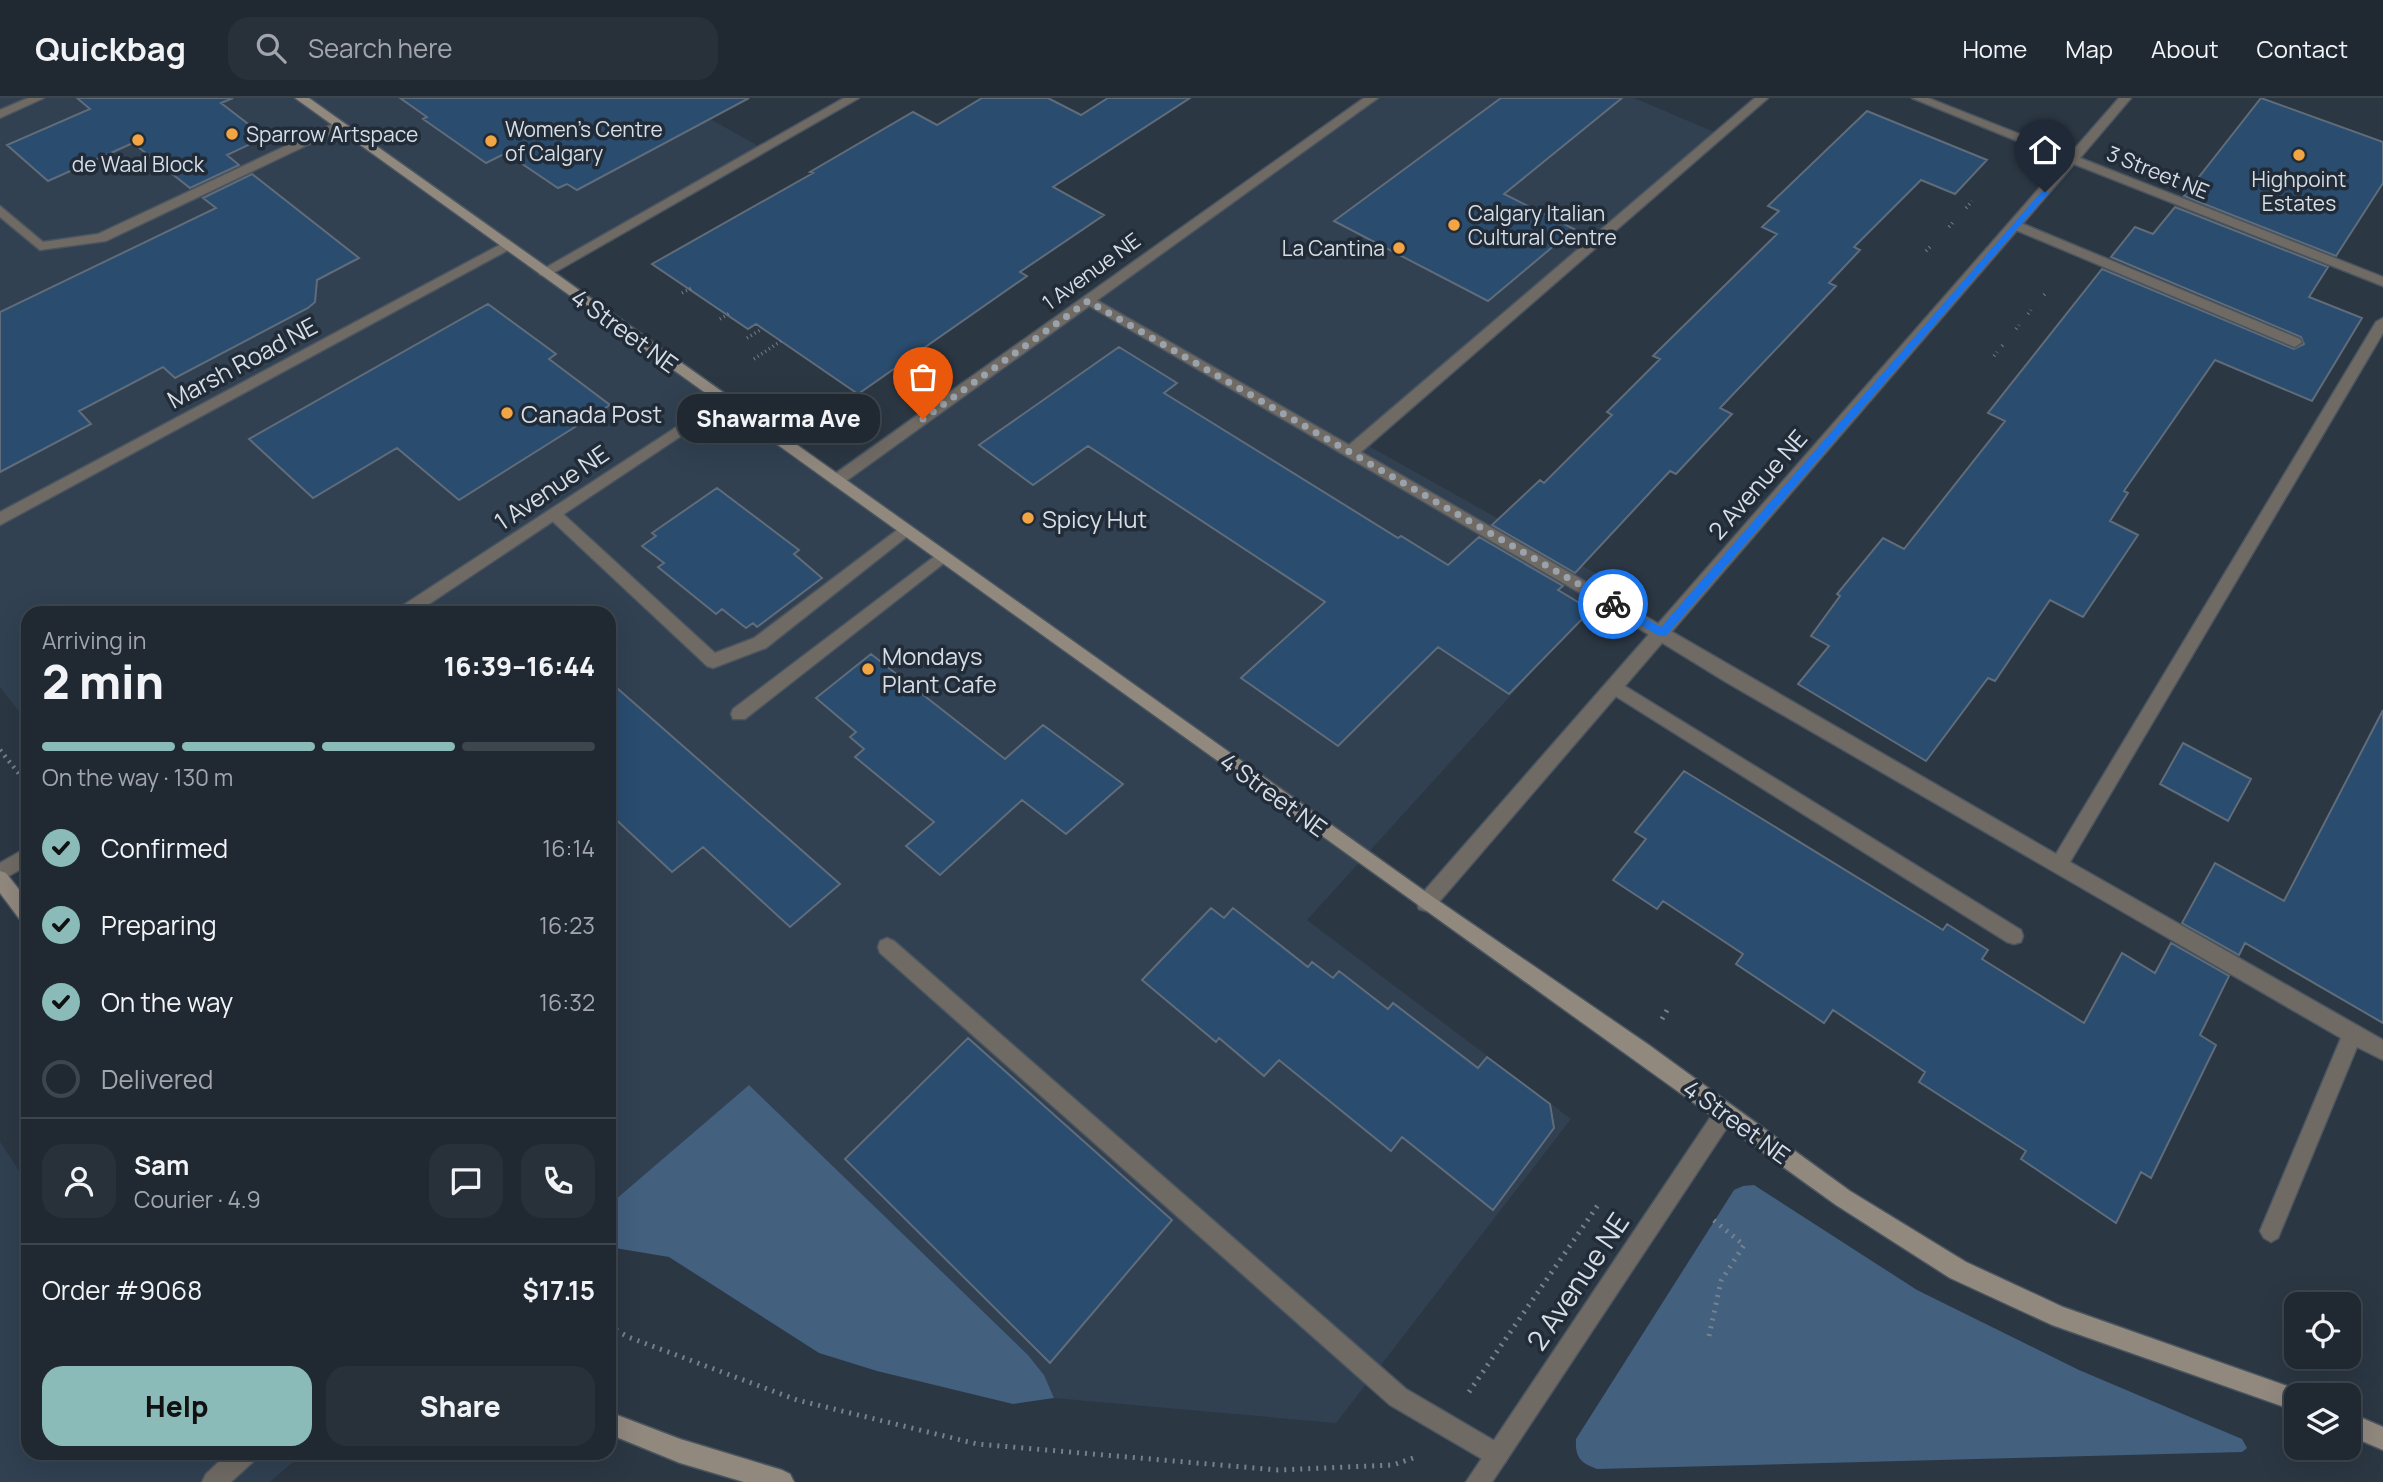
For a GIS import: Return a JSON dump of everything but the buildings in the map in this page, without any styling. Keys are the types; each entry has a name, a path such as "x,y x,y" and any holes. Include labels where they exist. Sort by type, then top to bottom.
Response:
{"main road":[{"name":"4 Street NE","path":"301,98 1426,903 1642,1052 1843,1198 1958,1270 2060,1317 2284,1396"},
{"path":"0,879 21,906"},
{"path":"616,1426 680,1451 782,1482"},
{"path":"2361,1429 2383,1439"}],"street":[{"path":"0,114 38,98"},
{"path":"545,272 853,98"},
{"name":"1 Avenue NE","path":"837,480 1372,98"},
{"path":"1351,452 1762,98"},
{"name":"3 Street NE","path":"1918,98 2383,282"},
{"name":"2 Avenue NE","path":"1426,903 2125,98"},
{"path":"0,210 40,246 101,238 339,125"},
{"path":"2016,225 2295,342"},
{"name":"Marsh Road NE","path":"0,519 507,245"},
{"path":"1088,301 1663,633 1732,677 2060,863 2383,1051"},
{"path":"2060,863 2383,322"},
{"name":"1 Avenue NE","path":"414,606 724,401"},
{"path":"555,515 713,661 760,643 905,531"},
{"path":"739,715 943,556"},
{"path":"1615,687 2014,936"},
{"path":"0,873 21,860"},
{"path":"887,947 1398,1397 1497,1455"},
{"path":"2271,1231 2353,1033"},
{"name":"2 Avenue NE","path":"1478,1482 1724,1114"},
{"path":"214,1482 238,1460"}],"path":[{"path":"1966,208 1972,201"},
{"path":"1949,227 1954,221"},
{"path":"682,293 693,287"},
{"path":"720,319 730,313"},
{"path":"747,338 762,328"},
{"path":"754,359 781,341"},
{"path":"0,750 21,776"},
{"path":"616,1330 628,1337 797,1400 977,1444 1278,1470 1393,1465 1423,1455 1598,1205"},
{"path":"1709,1336 1721,1281 1744,1245 1711,1219"}],"shaded area":[{"path":"0,98 673,98 767,151 556,271 835,471 1362,98 1634,98 1726,137 1664,186 1367,445 1613,583 1307,920 1571,1119 1336,1423 1054,1398 1044,1375 1028,1355 749,1085 616,1199 616,606 21,606 21,714 0,687"},
{"path":"749,1085 1028,1355 1044,1375 1054,1398 1013,1404 877,1371 819,1353 669,1257 616,1248 616,1199"},
{"path":"0,1142 21,1174 21,1460 295,1460 270,1482 0,1482"},
{"path":"1754,1185 1917,1290 2079,1370 2242,1439 2247,1448 2242,1452 1597,1469 1586,1464 1576,1450 1576,1439 1734,1190"}],"way so far":[{"path":"923,419 1088,301 1613,604"}],"place":[{"name":"Sparrow Artspace","path":"232,134"},
{"name":"de Waal Block","path":"138,140"},
{"name":"Women's Centre of Calgary","path":"491,141"},
{"name":"Highpoint Estates","path":"2299,155"},
{"name":"Calgary Italian Cultural Centre","path":"1454,225"},
{"name":"La Cantina","path":"1399,248"},
{"name":"Canada Post","path":"507,413"},
{"name":"Shawarma Ave","path":"923,419"},
{"name":"Spicy Hut","path":"1028,518"},
{"name":"Mondays Plant Cafe","path":"868,669"}],"route":[{"path":"1613,604 1663,633 2045,192"}]}
